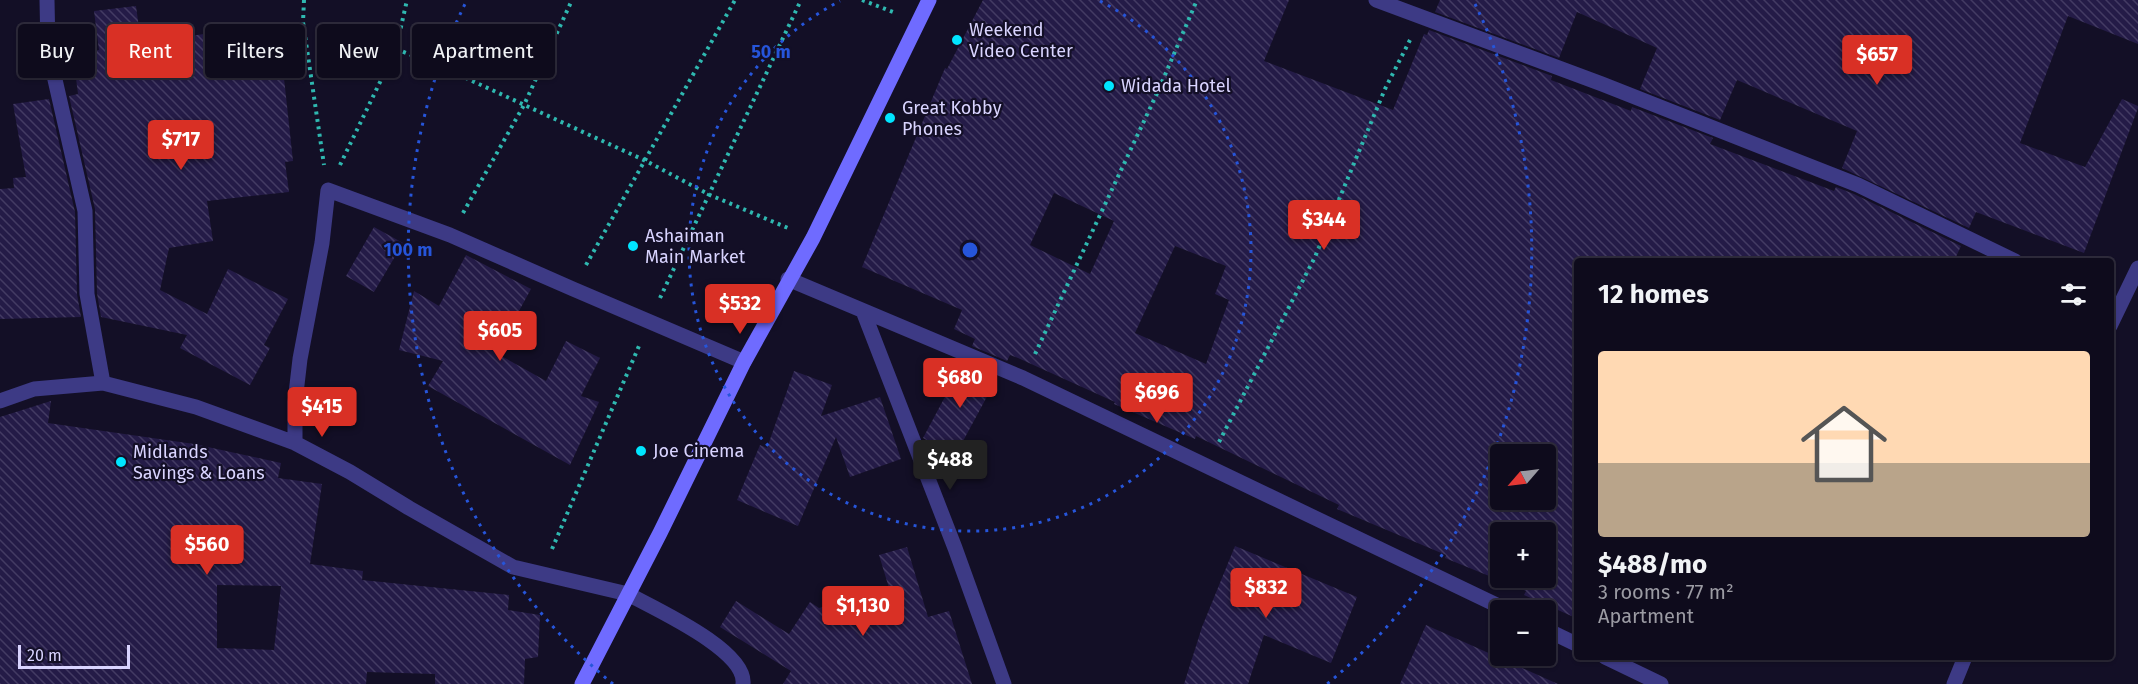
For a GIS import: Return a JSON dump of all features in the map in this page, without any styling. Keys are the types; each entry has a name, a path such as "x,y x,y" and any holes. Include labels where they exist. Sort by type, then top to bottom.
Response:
{"main road":[{"path":"582,684 744,362 788,279 813,238 929,0"}],"street":[{"path":"47,0 48,49 85,212 87,294 103,383"},
{"path":"1376,0 1602,84 1858,185 2009,258"},
{"path":"295,442 300,360 322,243 328,190 450,235 744,362"},
{"path":"2114,309 2138,268"},
{"path":"788,279 1023,378 1490,602"},
{"path":"863,311 955,548 1004,684"},
{"path":"0,401 34,388 103,383 196,407 295,442 513,567 628,594 705,636 735,663 743,684"},
{"path":"1556,634 1574,643"},
{"path":"1611,660 1661,684"},
{"path":"1954,684 1964,660"}],"path":[{"path":"304,0 303,22 328,190"},
{"path":"400,31 407,0"},
{"path":"450,235 524,105 572,0"},
{"path":"573,290 735,0"},
{"path":"541,574 650,320 801,0"},
{"path":"1023,378 1058,308 1159,89 1197,0"},
{"path":"1206,466 1315,257 1385,89 1422,17"},
{"path":"400,51 646,161 710,195 813,238"},
{"path":"328,190 382,78"}],"building":[{"path":"983,0 1289,0 1264,61 1393,110 1424,34 1427,35 1429,30 1552,76 1551,80 1631,111 1632,107 1713,138 1710,144 1834,191 1836,187 1854,194 1961,246 1955,258 1574,258 1574,617 1556,609 1556,600 1535,600 1524,595 1526,591 1519,588 1556,588 1556,522 1490,522 1490,576 1445,558 1446,555 1337,509 1339,505 1196,436 1195,439 1114,404 1115,402 1018,358 1010,355 1007,361 972,346 975,339 954,329 962,310 862,267 945,68 947,69","holes":["1054,193 1114,221 1090,274 1030,245","1175,246 1226,266 1215,294 1229,300 1206,364 1135,333"]},
{"path":"1440,0 2138,0 2138,44 2068,16 2020,143 2085,167 2122,99 2138,108 2084,253 1976,212 1969,228 1842,168 1857,131 1737,80 1720,120 1640,89 1657,48 1577,12 1559,58 1435,12"},
{"path":"136,6 138,24 107,24 107,78 193,78 193,36 205,34 205,78 284,78 293,161 285,162 289,192 207,201 213,241 169,248 160,290 207,314 228,269 288,299 264,345 270,348 250,385 180,348 187,335 101,317 97,293 95,209 69,96 78,94 76,78 95,78 95,51 99,50 94,11"},
{"path":"49,99 75,212 77,294 81,317 0,319 0,189 14,188 13,178 26,177 13,104"},
{"path":"374,227 403,243 374,292 346,276"},
{"path":"466,255 531,289 496,353 546,381 566,341 600,358 581,396 599,402 570,465 428,386 443,361 399,350 414,291 439,306"},
{"path":"963,363 997,378 955,456 923,438"},
{"path":"794,371 832,385 821,416 880,397 901,459 850,477 836,437 798,526 737,500 760,445 767,448"},
{"path":"51,401 48,423 194,444 281,463 278,478 322,484 310,564 363,571 362,580 509,595 508,610 540,615 538,657 525,659 524,684 435,684 435,674 367,672 366,684 0,684 0,417","holes":["217,585 281,586 274,650 217,648"]},
{"path":"1235,546 1357,597 1331,663 1264,635 1248,684 1184,684 1202,627"},
{"path":"907,547 928,617 949,611 972,684 783,684 791,671 720,627 736,601 789,634 810,602 819,608 889,588 879,555"},
{"path":"1426,625 1490,654 1490,666 1518,666 1558,684 1400,684"}],"place":[{"name":"Weekend Video Center","path":"957,40"},
{"name":"Widada Hotel","path":"1109,86"},
{"name":"Great Kobby Phones","path":"890,118"},
{"name":"Ashaiman Main Market","path":"633,246"},
{"name":"Joe Cinema","path":"641,451"},
{"name":"Midlands Savings & Loans","path":"121,462"}]}
